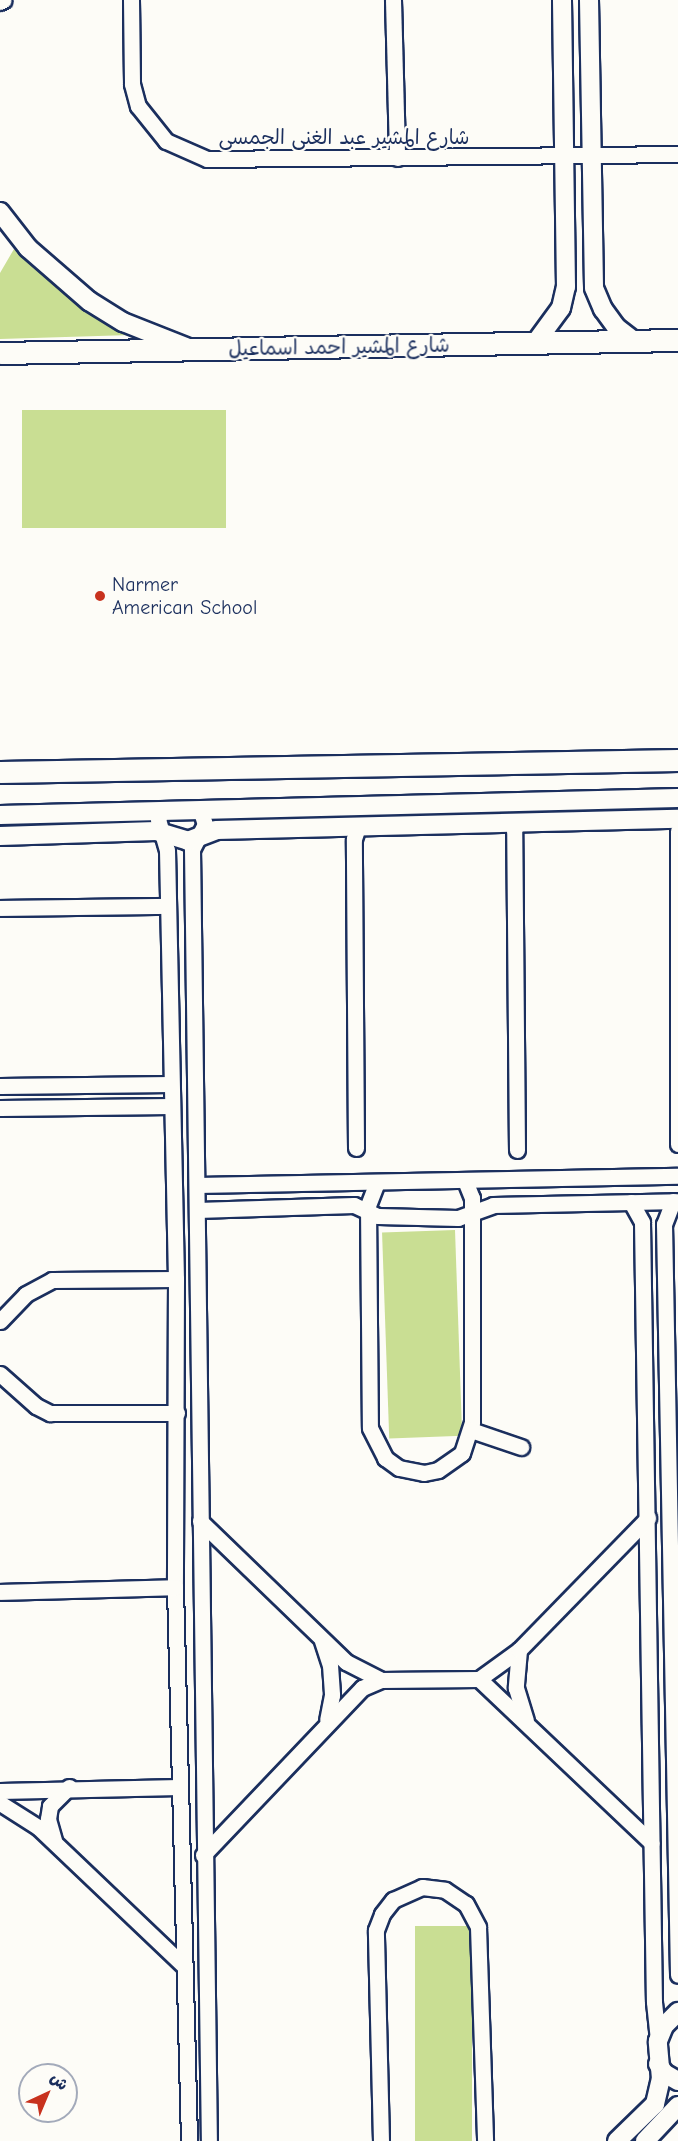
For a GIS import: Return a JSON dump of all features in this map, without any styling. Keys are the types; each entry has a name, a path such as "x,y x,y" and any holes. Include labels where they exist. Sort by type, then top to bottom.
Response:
{"main road":[{"name":"شارع المشير احمد اسماعيل","path":"0,353 678,340"},
{"path":"0,772 678,760"}],"street":[{"path":"0,2 4,0"},
{"name":"شارع المشير عبد الغنى الجمسى","path":"131,0 132,84 138,106 150,125 185,152 225,160 592,157 678,154"},
{"path":"393,0 397,158"},
{"path":"536,342 561,308 566,287 566,157 562,0"},
{"path":"589,0 594,288 603,309 616,327 634,341"},
{"path":"0,237 1,214"},
{"path":"1,214 50,269 89,301 123,322 196,350"},
{"path":"0,814 678,798"},
{"path":"162,810 158,819 165,834 168,906 176,1280 175,1587 189,2141"},
{"path":"200,810 205,824 201,836 192,849 202,1817 209,2141"},
{"path":"0,836 165,834 180,841 216,830 678,819"},
{"path":"516,1150 514,830 518,822"},
{"path":"356,1148 354,839 358,827"},
{"path":"678,831 678,1144"},
{"path":"0,908 168,906"},
{"path":"170,994 195,994"},
{"path":"0,1086 171,1084"},
{"path":"0,1108 171,1106"},
{"path":"197,1185 678,1176"},
{"path":"377,1182 368,1197 370,1215 370,1428 375,1444 385,1458 399,1468 424,1473 452,1464 462,1453 471,1430 470,1215 472,1198 465,1181"},
{"path":"197,1210 354,1205 370,1215 470,1215 493,1205 675,1201 664,1224 678,1975"},
{"path":"617,2141 655,2104 660,2092 654,2002 642,1224 631,1202"},
{"path":"0,1321 26,1294 52,1280 176,1280"},
{"path":"0,1374 36,1406 50,1413 177,1413"},
{"path":"471,1430 521,1447"},
{"path":"200,1521 321,1638 362,1674 381,1680 479,1679 519,1650 648,1518"},
{"path":"1,1592 175,1587"},
{"path":"321,1638 330,1665 332,1695 326,1723"},
{"path":"519,1650 516,1688 528,1725"},
{"path":"479,1679 652,1844"},
{"path":"203,1855 326,1723 362,1688 381,1680"},
{"path":"650,1680 673,1681"},
{"path":"178,1765 202,1765"},
{"path":"0,1791 69,1787 179,1787"},
{"path":"57,1845 48,1819 58,1795 69,1787"},
{"path":"0,1803 19,1812 57,1845 183,1965"},
{"path":"179,1816 202,1817"},
{"path":"381,2141 376,1930 382,1914 393,1900 422,1887 445,1890 466,1904 478,1927 485,2141"},
{"path":"658,2041 664,2026 678,2012"},
{"path":"658,2064 664,2073 678,2081"},
{"path":"645,2141 678,2106"}],"green space":[{"path":"14,249 73,301 131,335 0,339 0,273"},
{"path":"22,410 226,410 226,528 22,528"},
{"path":"455,1230 462,1436 389,1438 382,1233"},
{"path":"415,1926 472,1926 472,2141 415,2141"}],"place":[{"name":"Narmer American School","path":"100,596"}]}
